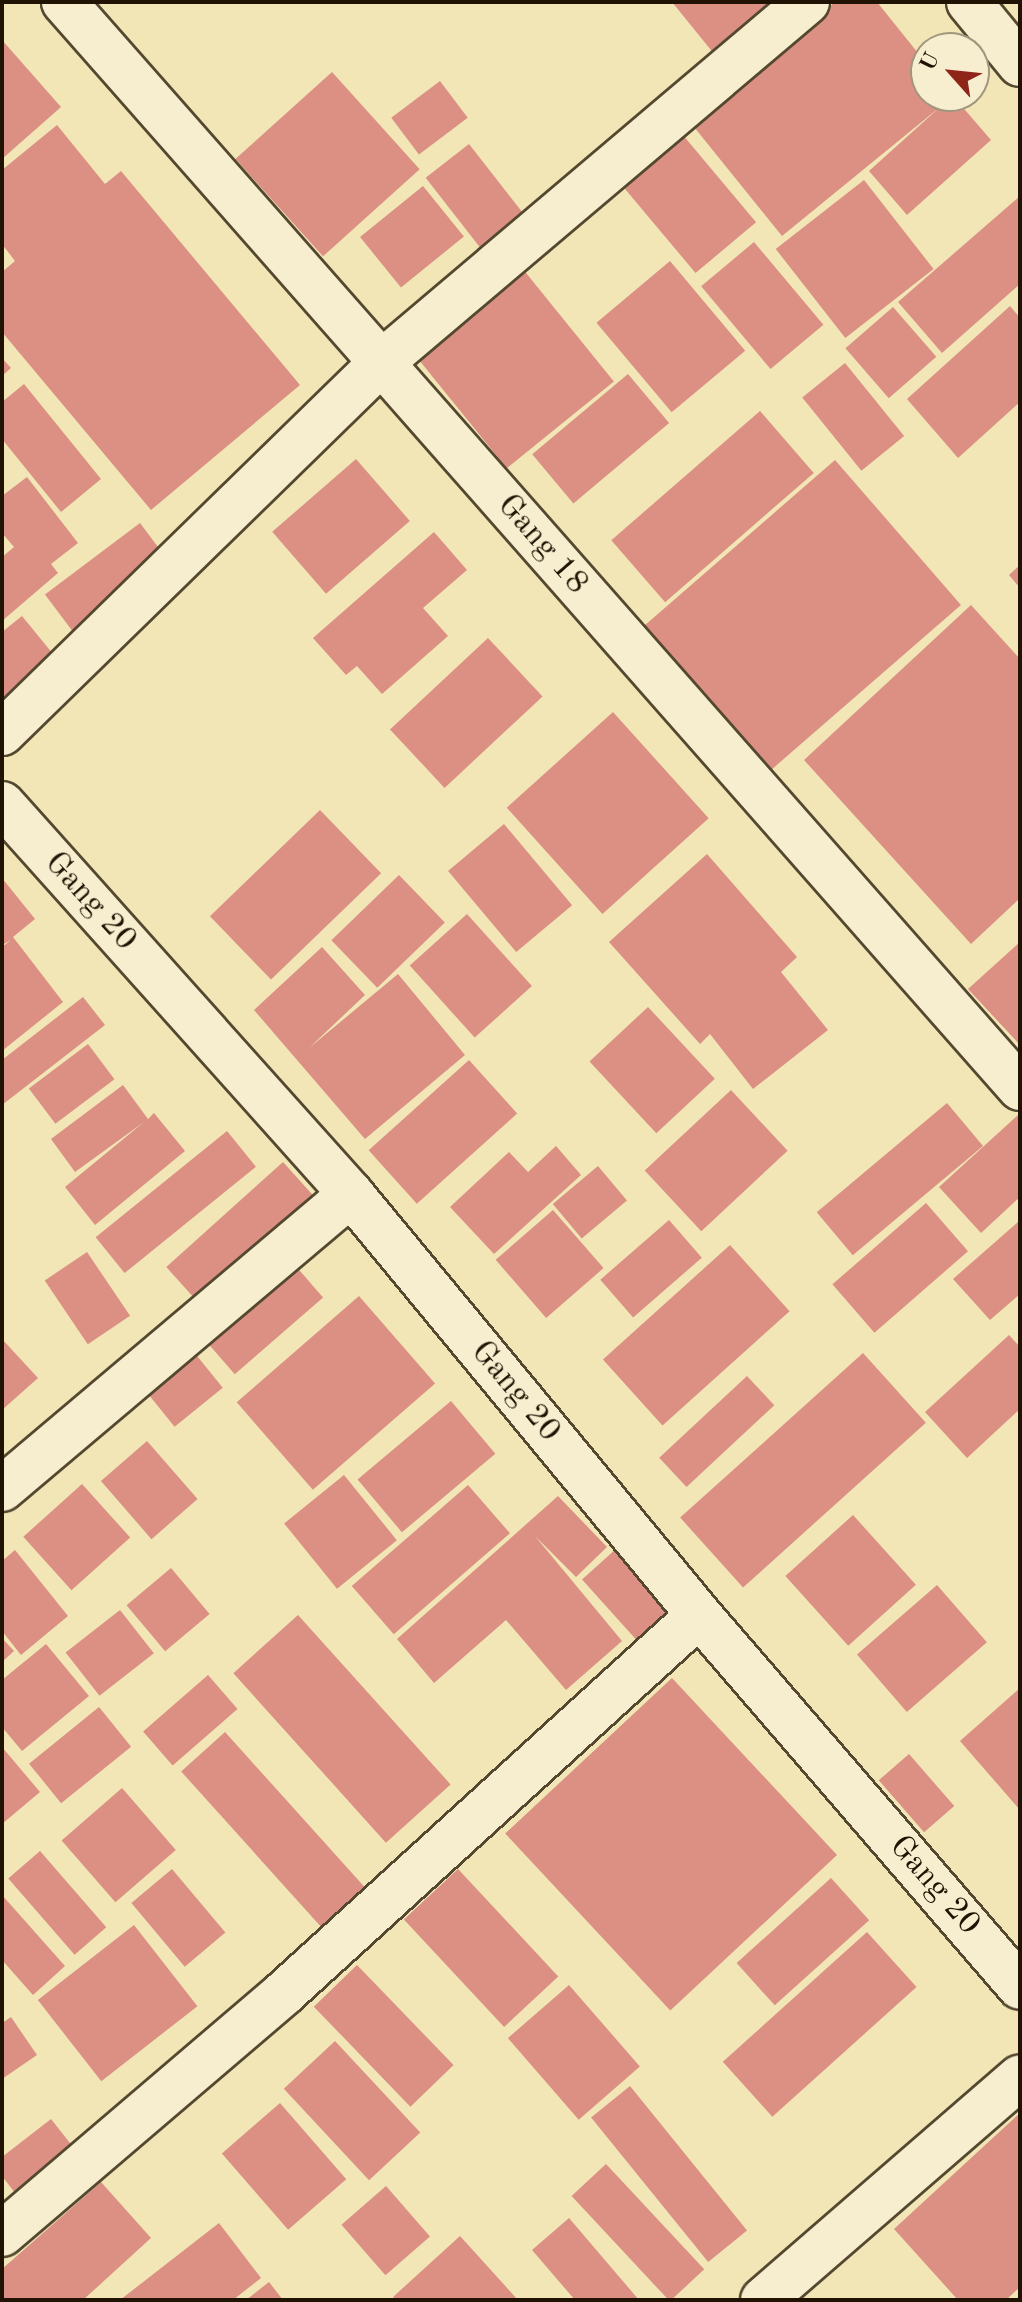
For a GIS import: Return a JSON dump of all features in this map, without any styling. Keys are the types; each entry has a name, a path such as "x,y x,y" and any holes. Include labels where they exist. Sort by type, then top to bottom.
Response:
{"street":[{"name":"Gang 18","path":"64,2 1020,1088"},
{"path":"2,733 382,362 807,2"},
{"path":"969,2 1020,64"},
{"name":"Gang 20","path":"2,804 351,1194 699,1615 1020,1987"},
{"path":"2,1489 351,1194"},
{"path":"2,2234 284,1993 699,1615"},
{"path":"763,2300 1020,2077"}],"building":[{"path":"672,2 774,2 719,60"},
{"path":"835,2 877,2 910,43 910,112 934,112 782,236 690,122"},
{"path":"2,40 61,107 2,159"},
{"path":"332,72 420,169 323,256 235,159"},
{"path":"440,81 468,118 419,154 391,118"},
{"path":"934,112 967,112 991,140 907,215 869,171"},
{"path":"57,125 105,184 121,171 300,385 151,510 2,332 2,272 15,261 2,244 2,170"},
{"path":"677,128 756,222 696,273 616,179"},
{"path":"469,144 527,219 484,253 426,178"},
{"path":"864,180 934,269 845,338 776,249"},
{"path":"423,186 464,237 401,287 360,237"},
{"path":"1020,196 1020,284 942,353 898,302"},
{"path":"754,242 823,325 771,369 701,286"},
{"path":"670,261 745,351 672,412 596,323"},
{"path":"522,268 614,381 507,468 415,355"},
{"path":"1010,306 1020,318 1020,402 958,458 907,399"},
{"path":"893,307 936,357 889,398 845,348"},
{"path":"2,358 11,368 2,376"},
{"path":"845,363 904,436 861,471 802,398"},
{"path":"628,374 669,423 573,503 532,454"},
{"path":"24,384 101,479 61,512 2,439 2,402"},
{"path":"760,411 814,473 665,602 611,540"},
{"path":"356,459 410,521 326,594 272,532"},
{"path":"835,460 961,605 766,774 640,629"},
{"path":"27,477 78,543 51,564 58,573 2,621 2,557 14,547 2,533 2,496"},
{"path":"140,523 169,562 74,634 45,595"},
{"path":"434,532 467,570 423,608 448,636 382,694 357,666 346,675 313,638"},
{"path":"1020,565 1020,588 1009,575"},
{"path":"971,605 1020,659 1020,898 971,944 804,760"},
{"path":"22,616 62,665 2,707 2,632"},
{"path":"488,638 543,697 445,788 390,729"},
{"path":"613,712 709,818 602,914 507,808"},
{"path":"320,810 381,873 271,980 210,916"},
{"path":"504,824 572,905 516,952 448,871"},
{"path":"707,854 797,957 781,972 828,1030 753,1089 710,1034 700,1044 609,942"},
{"path":"399,875 445,922 377,988 331,940"},
{"path":"2,878 35,919 13,937 63,1002 2,1051 2,947 11,940 2,945"},
{"path":"467,914 532,986 475,1038 410,966"},
{"path":"1020,942 1020,1045 968,989"},
{"path":"322,947 365,995 309,1048 398,974 465,1055 365,1139 254,1010"},
{"path":"83,997 105,1025 2,1105 2,1060"},
{"path":"648,1007 715,1079 656,1133 589,1062"},
{"path":"88,1044 114,1079 55,1124 29,1089"},
{"path":"469,1060 517,1114 417,1204 369,1150"},
{"path":"123,1085 148,1119 154,1113 185,1151 95,1225 65,1187 144,1122 75,1172 51,1139"},
{"path":"731,1090 788,1151 701,1231 645,1170"},
{"path":"947,1103 983,1146 853,1255 817,1212"},
{"path":"1018,1115 1020,1197 981,1233 939,1187"},
{"path":"227,1131 256,1167 125,1273 96,1237"},
{"path":"556,1146 581,1175 494,1254 450,1207 509,1152 528,1172"},
{"path":"283,1162 322,1206 206,1311 166,1267"},
{"path":"598,1166 627,1200 582,1238 553,1204"},
{"path":"926,1203 968,1251 874,1333 832,1284"},
{"path":"553,1210 604,1268 546,1318 496,1260"},
{"path":"669,1220 702,1258 633,1317 600,1280"},
{"path":"1018,1222 1020,1294 990,1320 953,1279"},
{"path":"730,1245 790,1311 662,1426 603,1359"},
{"path":"87,1252 130,1316 88,1344 45,1281"},
{"path":"287,1256 323,1298 235,1374 199,1333"},
{"path":"359,1296 435,1384 313,1490 237,1402"},
{"path":"1009,1335 1020,1347 1020,1409 967,1458 925,1412"},
{"path":"2,1339 38,1378 2,1410"},
{"path":"185,1341 223,1388 175,1427 137,1380"},
{"path":"863,1353 926,1423 743,1587 680,1518"},
{"path":"747,1376 774,1405 687,1487 659,1458"},
{"path":"451,1401 495,1454 402,1532 358,1479"},
{"path":"147,1441 198,1499 151,1539 101,1481"},
{"path":"344,1475 397,1540 337,1589 284,1523"},
{"path":"82,1484 130,1538 71,1590 23,1537"},
{"path":"468,1485 510,1533 394,1634 352,1586"},
{"path":"558,1496 607,1547 576,1577 535,1536 622,1641 566,1690 506,1620 434,1683 397,1639"},
{"path":"853,1515 916,1585 848,1646 785,1576"},
{"path":"617,1548 672,1609 637,1640 582,1579"},
{"path":"15,1550 68,1616 21,1655 2,1631 2,1561"},
{"path":"171,1568 210,1614 165,1651 127,1605"},
{"path":"937,1585 987,1642 907,1712 857,1655"},
{"path":"120,1610 154,1653 99,1696 66,1652"},
{"path":"298,1615 451,1784 386,1843 233,1673"},
{"path":"2,1638 14,1651 2,1662"},
{"path":"46,1644 89,1696 22,1751 2,1727 2,1680"},
{"path":"208,1675 238,1709 173,1765 143,1731"},
{"path":"672,1678 837,1855 670,2010 505,1833"},
{"path":"1020,1688 1020,1810 960,1741"},
{"path":"99,1707 131,1747 61,1803 29,1764"},
{"path":"225,1732 372,1895 328,1934 181,1771"},
{"path":"2,1747 40,1792 2,1824"},
{"path":"909,1754 954,1806 924,1832 879,1780"},
{"path":"122,1788 176,1850 115,1902 62,1840"},
{"path":"40,1851 106,1927 75,1955 8,1879"},
{"path":"172,1869 225,1933 185,1967 131,1903"},
{"path":"458,1869 558,1977 504,2027 404,1919"},
{"path":"831,1878 869,1920 775,2005 737,1963"},
{"path":"2,1895 65,1966 33,1995 2,1960"},
{"path":"134,1925 197,2006 101,2081 38,2000"},
{"path":"867,1932 917,1987 772,2117 723,2062"},
{"path":"357,1965 454,2065 410,2107 314,2007"},
{"path":"569,1985 640,2067 579,2120 508,2038"},
{"path":"11,2017 37,2055 2,2079 2,2023"},
{"path":"335,2041 420,2132 369,2180 284,2089"},
{"path":"630,2086 747,2231 708,2262 591,2117"},
{"path":"280,2103 346,2179 288,2230 222,2154"},
{"path":"1020,2113 1020,2287 1006,2300 958,2300 894,2229"},
{"path":"51,2119 81,2157 22,2202 2,2176 2,2157"},
{"path":"606,2164 704,2269 669,2300 572,2196"},
{"path":"101,2182 151,2238 83,2300 4,2300 2,2269"},
{"path":"386,2186 430,2237 385,2275 341,2225"},
{"path":"569,2218 639,2300 575,2300 532,2250"},
{"path":"219,2223 261,2278 233,2300 120,2300"},
{"path":"460,2236 518,2300 396,2300 393,2297"},
{"path":"269,2282 283,2300 246,2300"}]}
